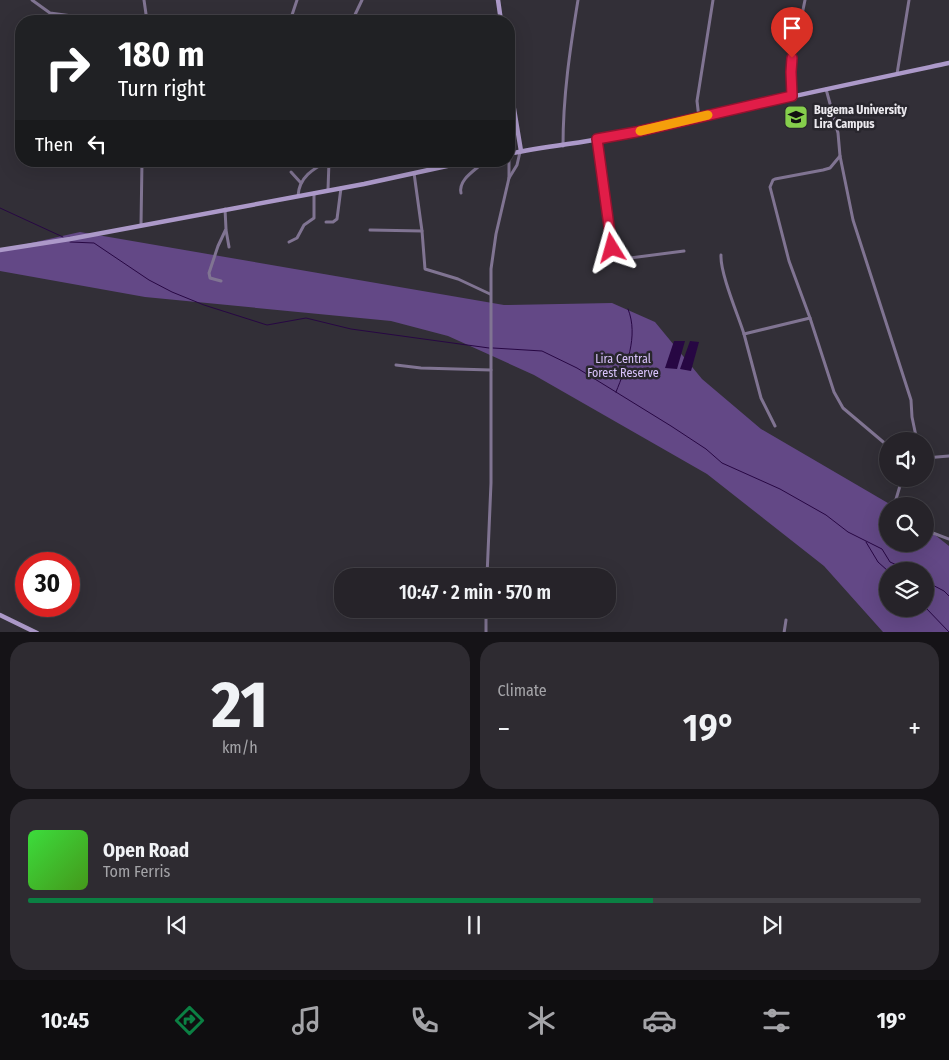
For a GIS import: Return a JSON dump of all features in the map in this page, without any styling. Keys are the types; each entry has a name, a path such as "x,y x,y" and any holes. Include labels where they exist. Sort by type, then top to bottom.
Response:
{"street":[{"path":"32,0 50,13 65,15"},
{"path":"144,0 146,15"},
{"path":"292,15 297,0"},
{"path":"355,15 362,0"},
{"path":"498,0 500,15"},
{"path":"563,146 563,114 566,84 578,0"},
{"path":"699,118 697,101 712,0"},
{"path":"792,96 791,69 805,0"},
{"path":"897,74 909,0"},
{"path":"515,152 563,146 949,63"},
{"path":"826,88 838,133 840,156 853,220 910,400 915,432"},
{"path":"515,115 521,151 515,167"},
{"path":"597,139 612,248 630,258 684,251"},
{"path":"840,156 830,168 776,179 773,180 770,187 789,261 810,318 827,374 839,403 879,438"},
{"path":"140,225 142,167"},
{"path":"298,196 301,183 311,170 317,167"},
{"path":"328,167 328,190"},
{"path":"0,250 341,188 436,167"},
{"path":"461,193 460,188 463,181 478,167"},
{"path":"487,568 491,483 490,295 494,246 509,178 509,167"},
{"path":"509,178 515,167"},
{"path":"291,172 301,183"},
{"path":"414,173 425,269 458,279 490,295"},
{"path":"326,222 334,222 337,219 341,188"},
{"path":"289,242 297,238 304,225 315,217 314,193"},
{"path":"225,209 226,229 230,247"},
{"path":"221,281 210,278 209,273 226,229"},
{"path":"370,230 422,231"},
{"path":"721,255 721,262 762,398 775,426"},
{"path":"744,334 810,318"},
{"path":"396,365 421,368 491,370"},
{"path":"934,457 949,456"},
{"path":"934,533 949,539"},
{"path":"0,616 37,632"},
{"path":"486,618 486,632"},
{"path":"784,632 786,620"}],"green space":[{"name":"Lira Central Forest Reserve","path":"80,232 504,305 612,303 655,322 702,379 761,429 879,498 879,552 934,552 934,534 949,546 949,632 883,632 824,566 707,474 534,375 448,336 391,321 145,297 0,271 0,250"}],"shaded area":[{"path":"674,341 685,341 677,369 665,368"},
{"path":"690,341 699,342 691,371 680,369"}],"waterway":[{"path":"0,208 63,237"},
{"path":"70,242 94,243 149,280 172,292 204,305 267,325 306,318 351,329 489,348"},
{"path":"616,392 627,362 632,341 631,319 628,309"},
{"path":"493,348 542,351 577,368 671,426 706,449 722,463 780,489 826,515 848,532 882,549 890,562"},
{"path":"866,542 879,563"},
{"path":"934,586 949,596"},
{"path":"934,616 949,632"}],"slow traffic":[{"path":"640,131 708,115"}],"place":[{"name":"Bugema University Lira Campus","path":"796,117"}],"route":[{"path":"612,248 597,139 636,132 792,96 792,58"}]}
